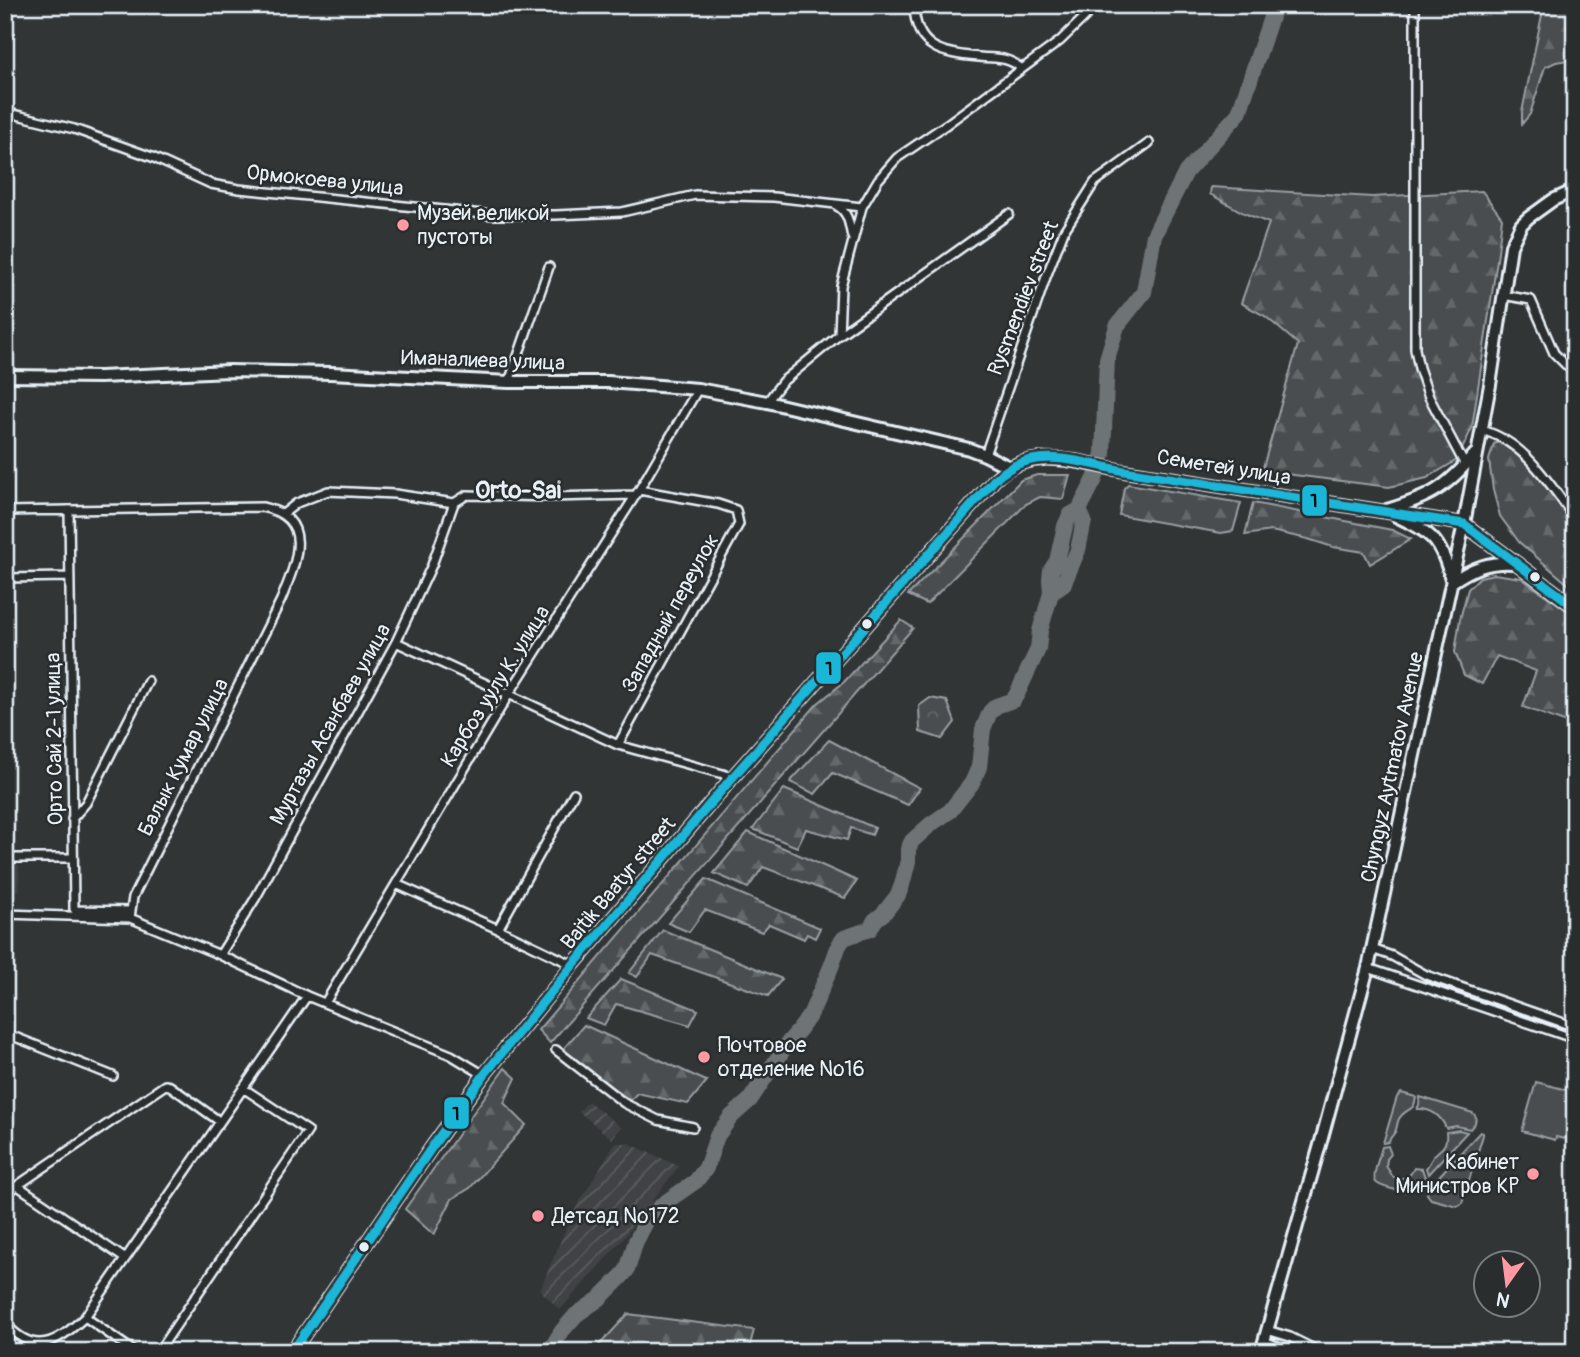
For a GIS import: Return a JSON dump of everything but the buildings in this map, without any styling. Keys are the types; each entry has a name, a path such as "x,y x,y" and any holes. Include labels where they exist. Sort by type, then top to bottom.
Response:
{"main road":[{"name":"Chyngyz Aytmatov Avenue","path":"1264,1341 1368,968 1464,524 1490,385 1507,262 1521,225 1553,200 1575,190"},
{"name":"Иманалиева улица","path":"5,376 112,376 229,371 509,382 608,382 698,389 767,402 953,445 985,455 1009,467"},
{"path":"1384,511 1434,492 1452,479 1476,452"},
{"name":"Семетей улица","path":"1009,467 1044,458 1068,460 1464,524 1575,607"},
{"name":"Baitik Baatyr street","path":"292,1352 484,1075 573,965 815,682 987,488 1009,467"},
{"path":"1384,511 1431,536 1442,551 1452,582 1484,565 1514,563"}],"street":[{"path":"914,5 914,21 928,45 963,55 1008,59 1021,68"},
{"path":"839,335 841,286 852,242 862,207 878,180 897,158 1060,41 1097,5"},
{"path":"1415,5 1415,349 1429,397 1465,465"},
{"name":"Ормокоева улица","path":"5,112 74,129 152,157 211,184 239,189 492,215 622,212 695,195 774,197 862,207"},
{"name":"Rysmendiev street","path":"985,455 1064,232 1095,181 1149,143"},
{"path":"835,205 843,210 848,218 852,242"},
{"path":"767,402 782,382 839,335 1009,215"},
{"path":"509,382 549,267"},
{"path":"1503,295 1531,300 1554,353 1575,374"},
{"name":"Карбоз уулу К. улица","path":"325,1003 509,694 637,492 698,389"},
{"path":"1481,430 1504,438 1534,463 1575,518"},
{"path":"5,511 262,508 283,514 297,503 328,491 395,494 454,503 467,495 550,496 637,492"},
{"name":"Западный переулок","path":"618,745 739,524 736,510 727,507 637,492"},
{"name":"Муртазы Асанбаев улица","path":"220,955 255,899 396,642 432,565 454,503"},
{"name":"Орто Сай 2-1 улица","path":"69,510 74,910 131,914"},
{"name":"Балык Кумар улица","path":"131,914 133,897 281,600 293,570 298,541 292,523 283,514"},
{"path":"5,578 69,577"},
{"path":"396,642 618,745 732,778"},
{"path":"72,820 86,803 148,681"},
{"path":"498,929 574,793"},
{"path":"5,858 72,858"},
{"path":"396,884 573,965"},
{"path":"5,914 131,914 307,996 451,1055 484,1075"},
{"path":"1372,949 1392,956 1426,975 1575,1027"},
{"path":"1368,968 1575,1039"},
{"path":"1423,986 1426,975"},
{"path":"5,1323 18,1337 35,1345 46,1343 71,1330 85,1317 307,996"},
{"path":"5,1033 113,1076"},
{"path":"556,1050 624,1103 658,1120 693,1127"},
{"path":"5,1194 166,1085 219,1121"},
{"path":"158,1352 308,1131 243,1088"},
{"path":"18,1186 124,1258"},
{"path":"85,1317 135,1352"},
{"path":"1264,1341 1290,1337 1320,1352"},
{"path":"1264,1341 1293,1352"}],"shaded area":[{"path":"5,865 19,865 20,890 5,890"},
{"path":"588,1101 621,1127 612,1139 579,1112"},
{"path":"615,1143 628,1143 679,1166 623,1239 560,1310 540,1290 571,1216"}],"green space":[{"path":"1544,5 1575,5 1575,59 1545,67 1530,114 1522,124 1522,112"},
{"path":"1211,187 1372,197 1482,191 1502,218 1472,428 1457,460 1427,478 1389,487 1262,471 1298,344 1265,316 1241,303 1269,223 1210,194"},
{"path":"1500,441 1543,481 1570,519 1576,543 1575,590 1519,542 1500,516 1489,460 1494,444"},
{"path":"1037,475 1070,475 1063,499 1040,497 1026,504 927,604 908,595 1021,480"},
{"path":"1128,484 1241,503 1233,531 1221,533 1119,515 1124,488"},
{"path":"1253,503 1392,530 1411,539 1370,564 1364,552 1333,547 1308,539 1271,531 1245,535"},
{"path":"1494,574 1521,578 1575,616 1575,726 1523,707 1536,671 1497,656 1482,684 1464,675 1455,652 1468,589 1480,577"},
{"path":"901,620 913,628 550,1043 538,1030 817,704 844,682"},
{"path":"930,698 947,701 955,722 942,739 920,732 919,706"},
{"path":"829,740 920,788 908,805 833,773 815,794 790,782"},
{"path":"784,789 875,828 872,835 851,828 847,840 806,829 797,847 753,829"},
{"path":"748,832 857,881 845,898 763,867 748,888 714,873"},
{"path":"706,879 820,928 815,938 807,934 804,939 769,924 762,932 705,910 689,932 668,923"},
{"path":"663,930 782,979 768,996 652,955 637,977 629,973"},
{"path":"621,979 698,1010 690,1025 616,1004 604,1025 586,1018"},
{"path":"584,1025 707,1081 688,1104 637,1093 630,1101 563,1049"},
{"path":"505,1068 516,1078 504,1103 526,1125 470,1188 452,1199 434,1235 405,1209"},
{"path":"1536,1082 1575,1092 1565,1139 1556,1137 1555,1140 1522,1131"},
{"path":"1401,1093 1416,1097 1414,1105 1400,1117 1395,1132 1388,1142 1383,1143 1397,1097"},
{"path":"1420,1097 1473,1113 1476,1117 1475,1123 1470,1129 1456,1126 1446,1128 1435,1114 1417,1109"},
{"path":"1446,1132 1467,1132 1428,1174 1426,1168 1444,1145"},
{"path":"1480,1132 1483,1135 1462,1203 1457,1206 1431,1199 1427,1194 1428,1188"},
{"path":"1388,1146 1391,1154 1386,1166 1393,1177 1405,1177 1414,1168 1422,1169 1425,1177 1413,1190 1393,1189 1381,1186 1375,1181 1375,1169 1382,1147"},
{"path":"628,1314 754,1330 748,1352 593,1352"}],"waterway":[{"path":"549,1352 576,1315 599,1299 627,1270 636,1241 648,1218 696,1181 706,1168 717,1136 731,1117 750,1100 811,1013 839,945 844,938 870,929 875,920 884,913 902,885 908,849 912,841 950,811 972,783 979,767 983,729 990,712 996,706 1013,700 1017,694 1038,649 1040,631 1051,593 1063,585 1078,550 1084,521 1079,510 1095,479 1103,454 1107,359 1117,326 1144,292 1154,235 1186,172 1239,113 1275,5"},
{"path":"1051,593 1051,570 1057,561 1065,526 1070,515 1079,510"}],"transit line":[{"name":"1","path":"292,1352 484,1075 573,965 732,778 995,479 1012,467 1036,459 1061,459 1464,524 1575,607"}],"place":[{"name":"Музей великой пустоты","path":"403,225"},
{"name":"Почтовое отделение №16","path":"704,1057"},
{"name":"Кабинет Министров КР","path":"1533,1174"},
{"name":"Детсад №172","path":"538,1216"}],"district":[{"name":"Orto-Sai","path":"518,490"}]}
